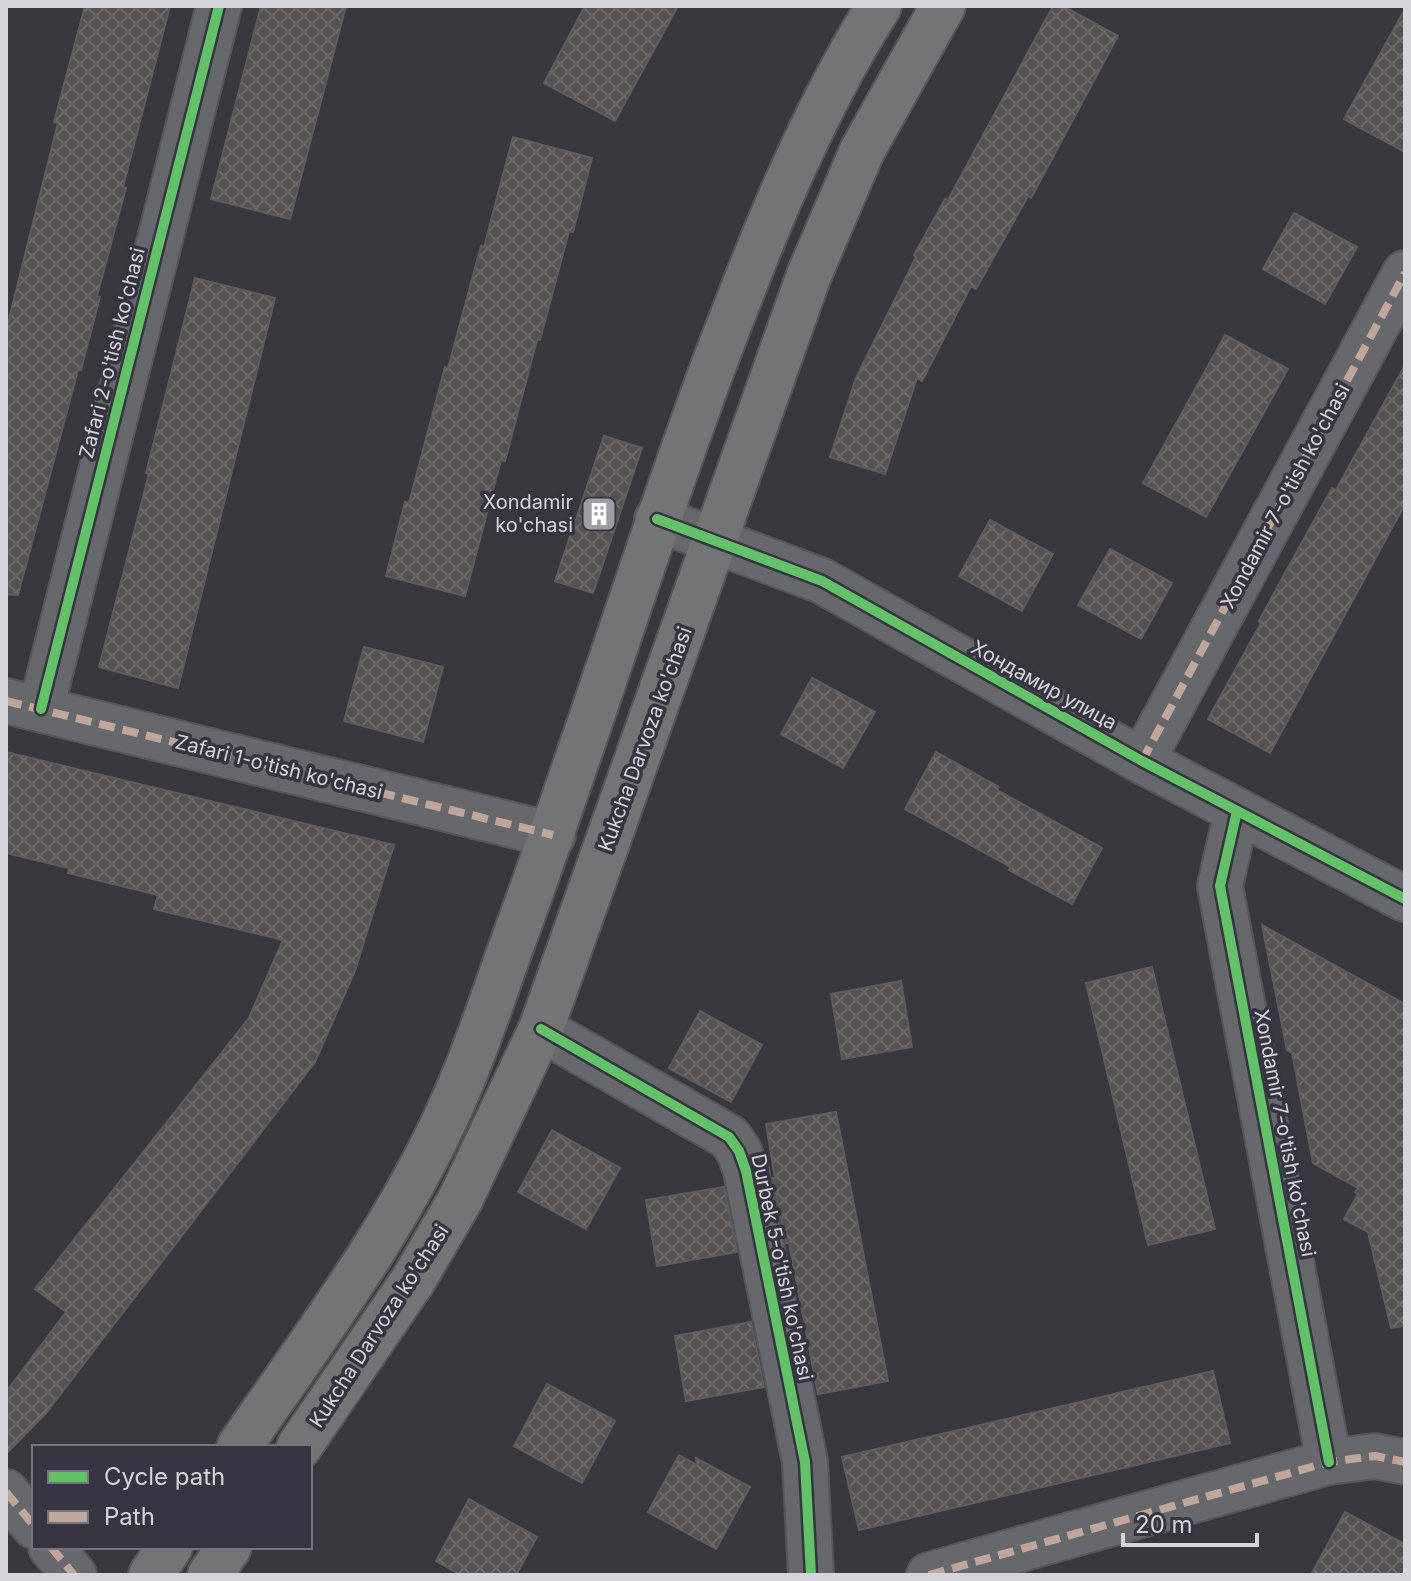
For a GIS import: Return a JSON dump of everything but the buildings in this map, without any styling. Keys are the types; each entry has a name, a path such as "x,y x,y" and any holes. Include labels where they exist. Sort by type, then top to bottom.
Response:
{"main road":[{"path":"240,1445 375,1250 422,1170 460,1086 553,835 657,519 777,201 812,127 879,6"},
{"name":"Kukcha Darvoza ko'chasi","path":"300,1445 366,1353 437,1241 460,1200 541,1029 809,275 862,151 943,6"},
{"path":"151,1575 169,1549"},
{"path":"210,1575 228,1549"}],"street":[{"name":"Zafari 2-o'tish ko'chasi","path":"23,705 219,6"},
{"name":"Xondamir 7-o'tish ko'chasi","path":"1142,761 1405,273"},
{"name":"Хондамир улица","path":"657,519 822,581 1142,761 1405,899"},
{"name":"Zafari 1-o'tish ko'chasi","path":"23,705 553,835"},
{"name":"Xondamir 7-o'tish ko'chasi","path":"1237,811 1220,886 1329,1462"},
{"name":"Durbek 5-o'tish ko'chasi","path":"541,1029 729,1137 739,1151 746,1171 805,1462 811,1575"},
{"path":"929,1575 1329,1462 1375,1456 1405,1462"},
{"path":"6,1492 32,1524"},
{"path":"53,1549 74,1575"}],"marked path":[{"path":"1142,761 1405,273"},
{"path":"6,701 553,835"},
{"path":"929,1575 1329,1462 1375,1456 1405,1462"},
{"path":"6,1492 32,1524"},
{"path":"53,1549 74,1575"}],"cycle path":[{"path":"41,709 219,6"},
{"path":"657,519 822,581 1142,761 1405,899"},
{"path":"1237,811 1220,886 1329,1462"},
{"path":"541,1029 729,1137 739,1151 746,1171 805,1462 811,1575"}],"place":[{"name":"Xondamir ko'chasi","path":"599,514"}]}
